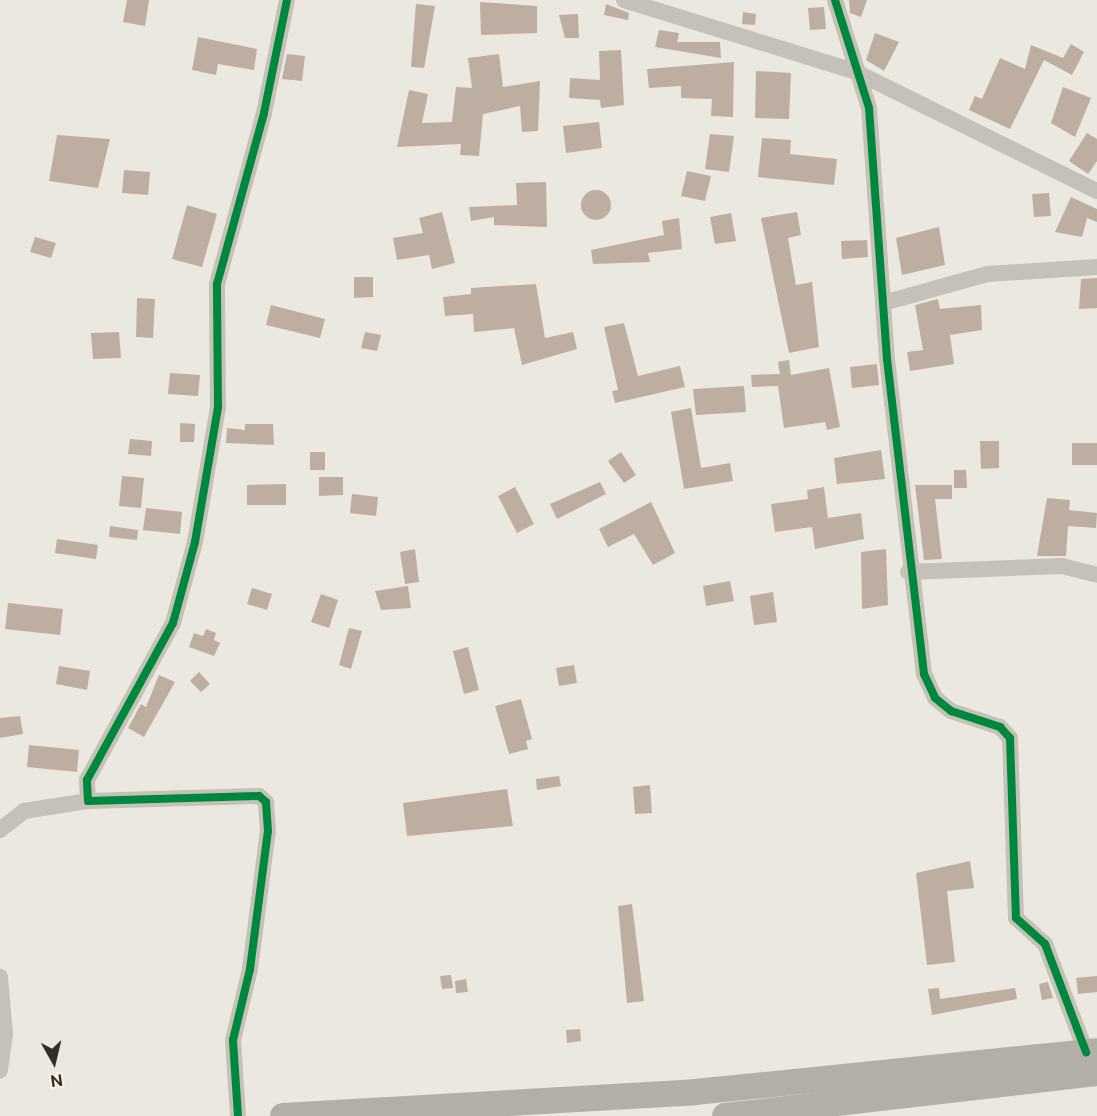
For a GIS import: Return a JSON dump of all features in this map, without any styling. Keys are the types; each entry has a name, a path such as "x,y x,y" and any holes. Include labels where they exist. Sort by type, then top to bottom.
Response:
{"main road":[{"path":"283,1116 695,1092 1093,1059"},
{"path":"725,1116 1093,1059"}],"street":[{"path":"88,801 87,780 173,623 195,542 218,406 217,284 264,113 286,0"},
{"path":"624,0 855,71 1097,190"},
{"path":"835,0 855,71 869,108 873,203 887,302 908,572 924,674 935,698 951,711 1000,727 1010,738 1016,918 1045,944 1093,1059"},
{"path":"887,302 987,274 1097,267"},
{"path":"908,572 1062,566 1097,575"},
{"path":"0,830 24,811 88,801 259,796 266,802 268,831 250,969 233,1040 238,1116"},
{"path":"0,977 5,1034 0,1071"}],"building":[{"path":"127,0 149,0 145,26 123,22"},
{"path":"849,0 867,0 861,17 850,13"},
{"path":"480,2 537,6 537,33 481,35"},
{"path":"416,4 435,6 424,68 411,67"},
{"path":"606,4 629,13 628,20 604,15"},
{"path":"824,7 826,29 810,30 808,8"},
{"path":"743,12 756,14 755,25 742,24"},
{"path":"578,14 579,38 565,38 559,15"},
{"path":"659,30 679,33 677,42 720,42 721,58 655,47"},
{"path":"875,33 899,42 884,71 866,60"},
{"path":"198,37 257,49 254,70 218,64 216,75 192,70"},
{"path":"1071,44 1084,52 1072,75 1044,60 1010,129 969,110 975,96 982,99 1000,58 1025,69 1031,45 1063,58"},
{"path":"621,50 624,105 601,108 600,100 569,98 570,78 600,80 599,51"},
{"path":"287,54 305,56 302,81 282,79"},
{"path":"499,54 503,87 540,81 538,131 522,132 520,106 483,114 479,156 460,155 461,144 397,147 409,90 428,94 422,123 452,122 456,87 472,88 468,58"},
{"path":"734,62 733,117 711,116 712,99 681,98 681,86 649,88 647,69"},
{"path":"756,71 791,73 789,119 755,118"},
{"path":"1063,87 1091,98 1075,137 1051,123"},
{"path":"599,122 602,148 566,153 563,126"},
{"path":"1087,133 1097,139 1097,161 1088,174 1069,161"},
{"path":"710,134 734,136 729,172 705,169"},
{"path":"57,135 110,139 98,188 49,181"},
{"path":"762,138 791,140 790,154 837,159 834,185 758,177"},
{"path":"124,170 150,172 148,195 122,193"},
{"path":"687,171 711,176 705,201 681,196"},
{"path":"546,182 547,227 494,225 494,217 471,221 469,207 517,205 516,183"},
{"path":"596,190 606,195 611,205 606,215 596,220 586,215 581,205 586,195"},
{"path":"1049,193 1051,216 1034,217 1032,194"},
{"path":"1071,197 1097,209 1097,222 1087,218 1082,237 1055,232"},
{"path":"187,205 217,214 202,267 172,259"},
{"path":"442,212 455,263 432,269 429,255 397,260 393,238 423,233 419,218"},
{"path":"797,212 801,235 788,238 796,285 812,282 819,347 789,353 761,218"},
{"path":"731,213 736,241 715,244 710,217"},
{"path":"679,218 682,249 648,253 650,262 593,264 591,250 664,235 662,221"},
{"path":"939,227 945,265 902,275 896,238"},
{"path":"35,237 56,243 51,258 30,252"},
{"path":"867,240 868,257 842,259 841,241"},
{"path":"354,277 373,277 373,297 354,298"},
{"path":"1097,278 1097,308 1079,309 1081,279"},
{"path":"536,284 545,338 573,332 577,349 522,365 514,328 474,332 473,314 445,316 443,297 471,294 471,288"},
{"path":"137,298 155,299 153,338 136,337"},
{"path":"938,299 940,309 981,305 982,330 950,335 954,364 910,371 907,352 923,350 915,305"},
{"path":"271,305 325,319 320,338 266,325"},
{"path":"624,323 638,376 680,366 685,387 615,403 612,391 618,390 604,327"},
{"path":"119,332 121,358 93,359 91,333"},
{"path":"365,332 381,335 377,351 361,348"},
{"path":"789,360 791,375 829,368 840,427 827,430 825,422 784,428 778,386 752,387 751,375 780,374 778,362"},
{"path":"877,364 879,385 852,388 850,367"},
{"path":"170,373 200,375 198,396 168,394"},
{"path":"744,386 746,412 696,415 693,389"},
{"path":"691,408 701,468 730,463 733,481 684,489 671,412"},
{"path":"180,423 195,424 194,442 180,442"},
{"path":"245,424 273,424 274,445 226,443 227,428 245,430"},
{"path":"130,439 152,441 151,456 128,454"},
{"path":"980,441 999,441 999,468 981,469"},
{"path":"1072,443 1097,443 1097,465 1072,465"},
{"path":"881,450 885,479 837,484 834,458"},
{"path":"310,452 325,452 325,470 310,470"},
{"path":"621,452 636,475 624,483 608,461"},
{"path":"954,470 966,470 967,488 954,488"},
{"path":"122,476 144,478 141,508 119,506"},
{"path":"319,477 343,477 343,495 319,496"},
{"path":"600,482 606,494 557,519 550,504"},
{"path":"286,484 286,505 247,505 247,485"},
{"path":"915,485 952,485 952,499 935,499 942,559 924,560"},
{"path":"515,487 534,524 517,533 498,496"},
{"path":"824,487 828,518 861,513 864,539 815,549 812,527 775,532 771,504 808,499 807,490"},
{"path":"352,494 378,497 376,516 350,513"},
{"path":"1047,498 1070,500 1069,510 1097,513 1096,528 1068,526 1066,556 1037,556"},
{"path":"651,502 675,553 653,565 634,534 608,547 599,529"},
{"path":"146,508 182,512 180,534 143,530"},
{"path":"110,526 138,530 137,540 109,537"},
{"path":"57,539 98,545 96,559 55,553"},
{"path":"415,549 419,582 405,584 400,552"},
{"path":"886,549 888,605 862,609 861,552"},
{"path":"730,581 734,601 706,606 703,586"},
{"path":"408,586 411,608 381,610 375,591"},
{"path":"252,588 272,594 267,610 247,604"},
{"path":"773,592 777,622 754,625 750,596"},
{"path":"321,594 338,600 329,628 311,622"},
{"path":"8,603 63,609 60,635 5,629"},
{"path":"349,628 362,631 351,669 339,665"},
{"path":"206,629 216,633 214,640 220,643 214,656 189,647 194,633 203,636"},
{"path":"468,647 479,690 464,694 453,651"},
{"path":"574,665 577,683 559,686 556,668"},
{"path":"59,666 90,671 87,690 56,684"},
{"path":"199,672 210,684 201,692 190,681"},
{"path":"159,675 175,682 144,737 128,728 141,704 146,707"},
{"path":"521,699 532,739 526,741 528,749 509,754 495,706"},
{"path":"20,716 23,734 0,738 0,718"},
{"path":"29,745 79,750 77,772 27,767"},
{"path":"559,776 561,786 537,790 536,779"},
{"path":"650,785 652,813 635,814 633,787"},
{"path":"507,789 513,826 407,836 403,803"},
{"path":"970,861 974,888 947,891 955,962 927,965 916,873"},
{"path":"632,904 644,1001 627,1003 618,906"},
{"path":"451,975 453,988 442,989 440,976"},
{"path":"1097,976 1097,992 1078,994 1076,978"},
{"path":"466,979 468,992 456,993 455,981"},
{"path":"1048,982 1053,998 1042,1000 1039,984"},
{"path":"939,988 940,999 1015,988 1017,999 932,1015 928,989"},
{"path":"580,1029 581,1041 567,1043 566,1030"}],"cycle path":[{"path":"238,1116 233,1040 250,969 268,831 266,802 259,796 88,801 87,780 173,623 195,542 218,407 217,284 264,113 287,0"},
{"path":"835,0 869,108 887,359 924,674 935,698 951,711 1000,727 1010,738 1016,918 1045,944 1086,1052"}]}
